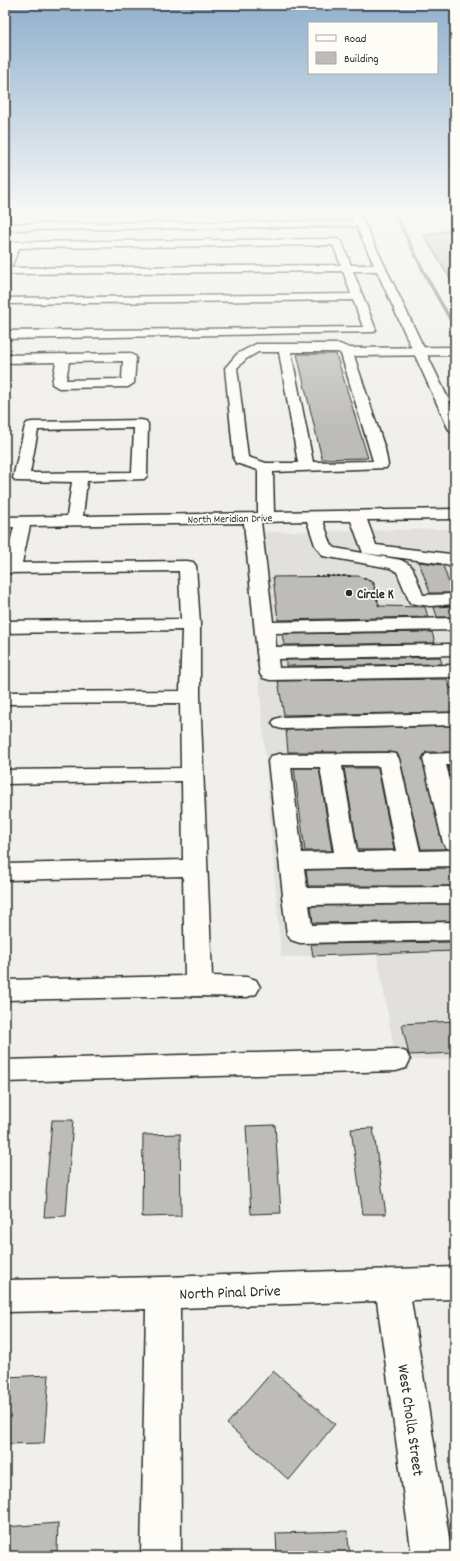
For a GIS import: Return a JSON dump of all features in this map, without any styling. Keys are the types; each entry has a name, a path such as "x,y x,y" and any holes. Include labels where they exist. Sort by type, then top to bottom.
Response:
{"street":[{"path":"5,335 370,330 353,285"},
{"path":"387,285 455,428"},
{"path":"5,301 73,296 357,297"},
{"path":"347,352 378,449 381,465 265,468 241,460 231,368 234,362 246,353 256,348 340,348 347,352 455,351"},
{"path":"284,348 306,467"},
{"path":"5,359 63,358 130,358 128,383 59,384 63,358"},
{"path":"142,424 139,476 80,477 21,478 32,426 142,424"},
{"path":"265,468 259,518 264,628 270,674 455,671"},
{"path":"74,521 80,477"},
{"name":"North Meridian Drive","path":"5,522 455,514"},
{"path":"357,516 369,549 444,558 455,563"},
{"path":"314,517 323,545 328,552 395,564 404,569 416,598 430,601 455,599"},
{"path":"23,521 9,568 187,566 191,624 190,697 200,986"},
{"path":"5,627 191,624"},
{"path":"264,628 449,624 453,656 267,654"},
{"path":"5,698 190,697"},
{"path":"282,723 455,719"},
{"path":"410,859 388,759 279,761 294,898 300,934 455,931"},
{"path":"455,759 434,759 455,843"},
{"path":"330,760 347,860"},
{"path":"5,777 193,774"},
{"path":"290,861 455,858"},
{"path":"5,872 196,868"},
{"path":"294,898 455,895"},
{"path":"5,990 200,986 247,987"},
{"path":"5,1071 396,1060"},
{"name":"North Pinal Drive","path":"5,1296 163,1293 455,1283"},
{"name":"West Cholla Street","path":"392,1285 432,1556"},
{"path":"161,1556 163,1293"}],"path":[{"path":"315,576 358,576 373,582 379,606"}],"shaded area":[{"path":"455,530 455,1059 396,1060 377,954 281,957 260,691 242,532"}],"building":[{"path":"297,354 336,354 368,458 322,459"},
{"name":"Circle K","path":"419,562 443,565 452,593 430,593"},
{"path":"358,576 373,582 379,606 425,607 428,617 278,620 273,577"},
{"path":"455,606 455,617 437,617 434,607"},
{"path":"432,632 435,643 284,645 282,634"},
{"path":"440,657 442,664 286,666 286,660"},
{"path":"447,679 450,688 455,688 455,712 284,715 278,681"},
{"path":"455,726 455,752 426,752 422,758 442,843 446,849 421,849 400,759 397,753 288,752 286,730"},
{"path":"448,766 455,766 455,792"},
{"path":"294,768 319,768 332,851 305,851"},
{"path":"344,768 378,768 394,850 358,850"},
{"path":"455,868 455,886 308,886 306,870"},
{"path":"455,904 455,921 313,923 311,906"},
{"path":"455,942 455,951 313,956 311,944"},
{"path":"455,1021 455,1053 409,1055 402,1024"},
{"path":"52,1120 73,1120 66,1216 44,1217"},
{"path":"275,1125 281,1213 251,1214 246,1126"},
{"path":"373,1128 386,1214 363,1214 351,1129"},
{"path":"180,1134 181,1216 142,1217 143,1135"},
{"path":"273,1371 335,1424 289,1480 227,1424"},
{"path":"49,1375 44,1443 5,1444 5,1377"},
{"path":"58,1523 57,1551 5,1555 5,1527"},
{"path":"347,1531 350,1556 277,1556 276,1533"}],"waterway":[{"path":"431,285 453,324"},
{"path":"452,323 455,328"}],"place":[{"name":"Circle K","path":"349,593"}]}
